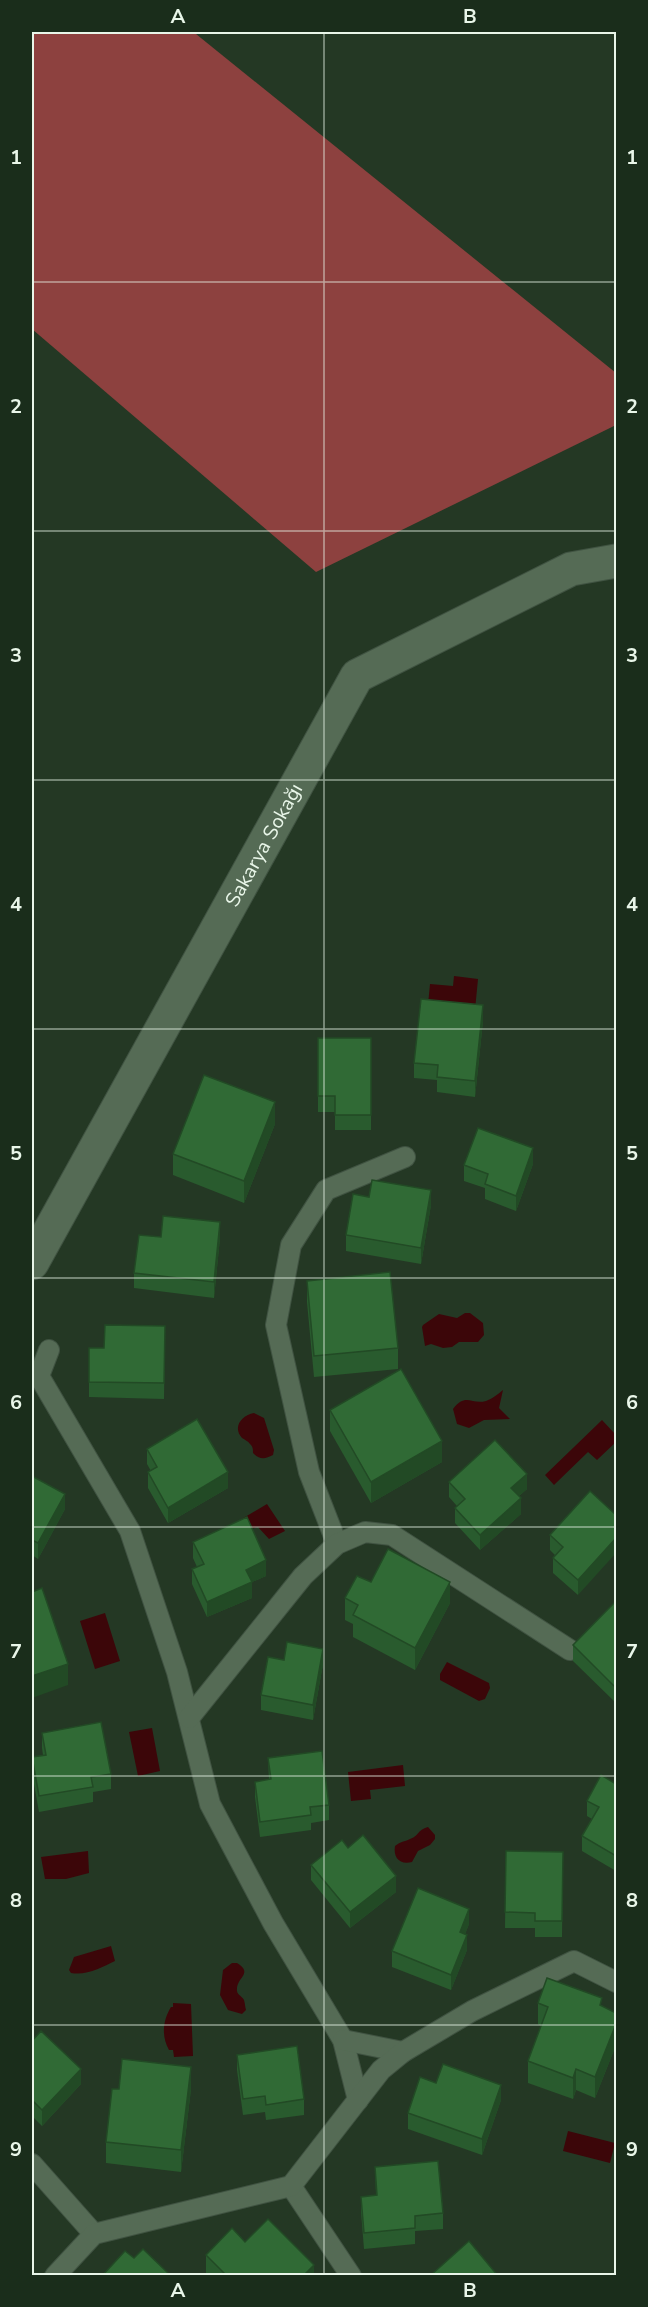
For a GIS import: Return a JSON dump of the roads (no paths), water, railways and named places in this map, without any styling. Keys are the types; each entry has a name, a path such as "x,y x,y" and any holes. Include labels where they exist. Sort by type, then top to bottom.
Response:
{"street":[{"name":"Sakarya Sokağı","path":"32,1263 357,676 571,569 616,561"}],"lane":[{"path":"337,1544 309,1472 276,1325 291,1245 326,1190 405,1157"},
{"path":"49,1350 39,1376 130,1531 177,1672 210,1804 273,1923 343,2040 358,2100"},
{"path":"189,1718 303,1576 337,1544 365,1532 392,1535 570,1650"},
{"path":"55,2276 94,2234 291,2187 381,2070 403,2052 472,2011 574,1961 616,1982"},
{"path":"343,2040 403,2052"},
{"path":"32,2164 94,2234"},
{"path":"291,2187 351,2276"}]}
